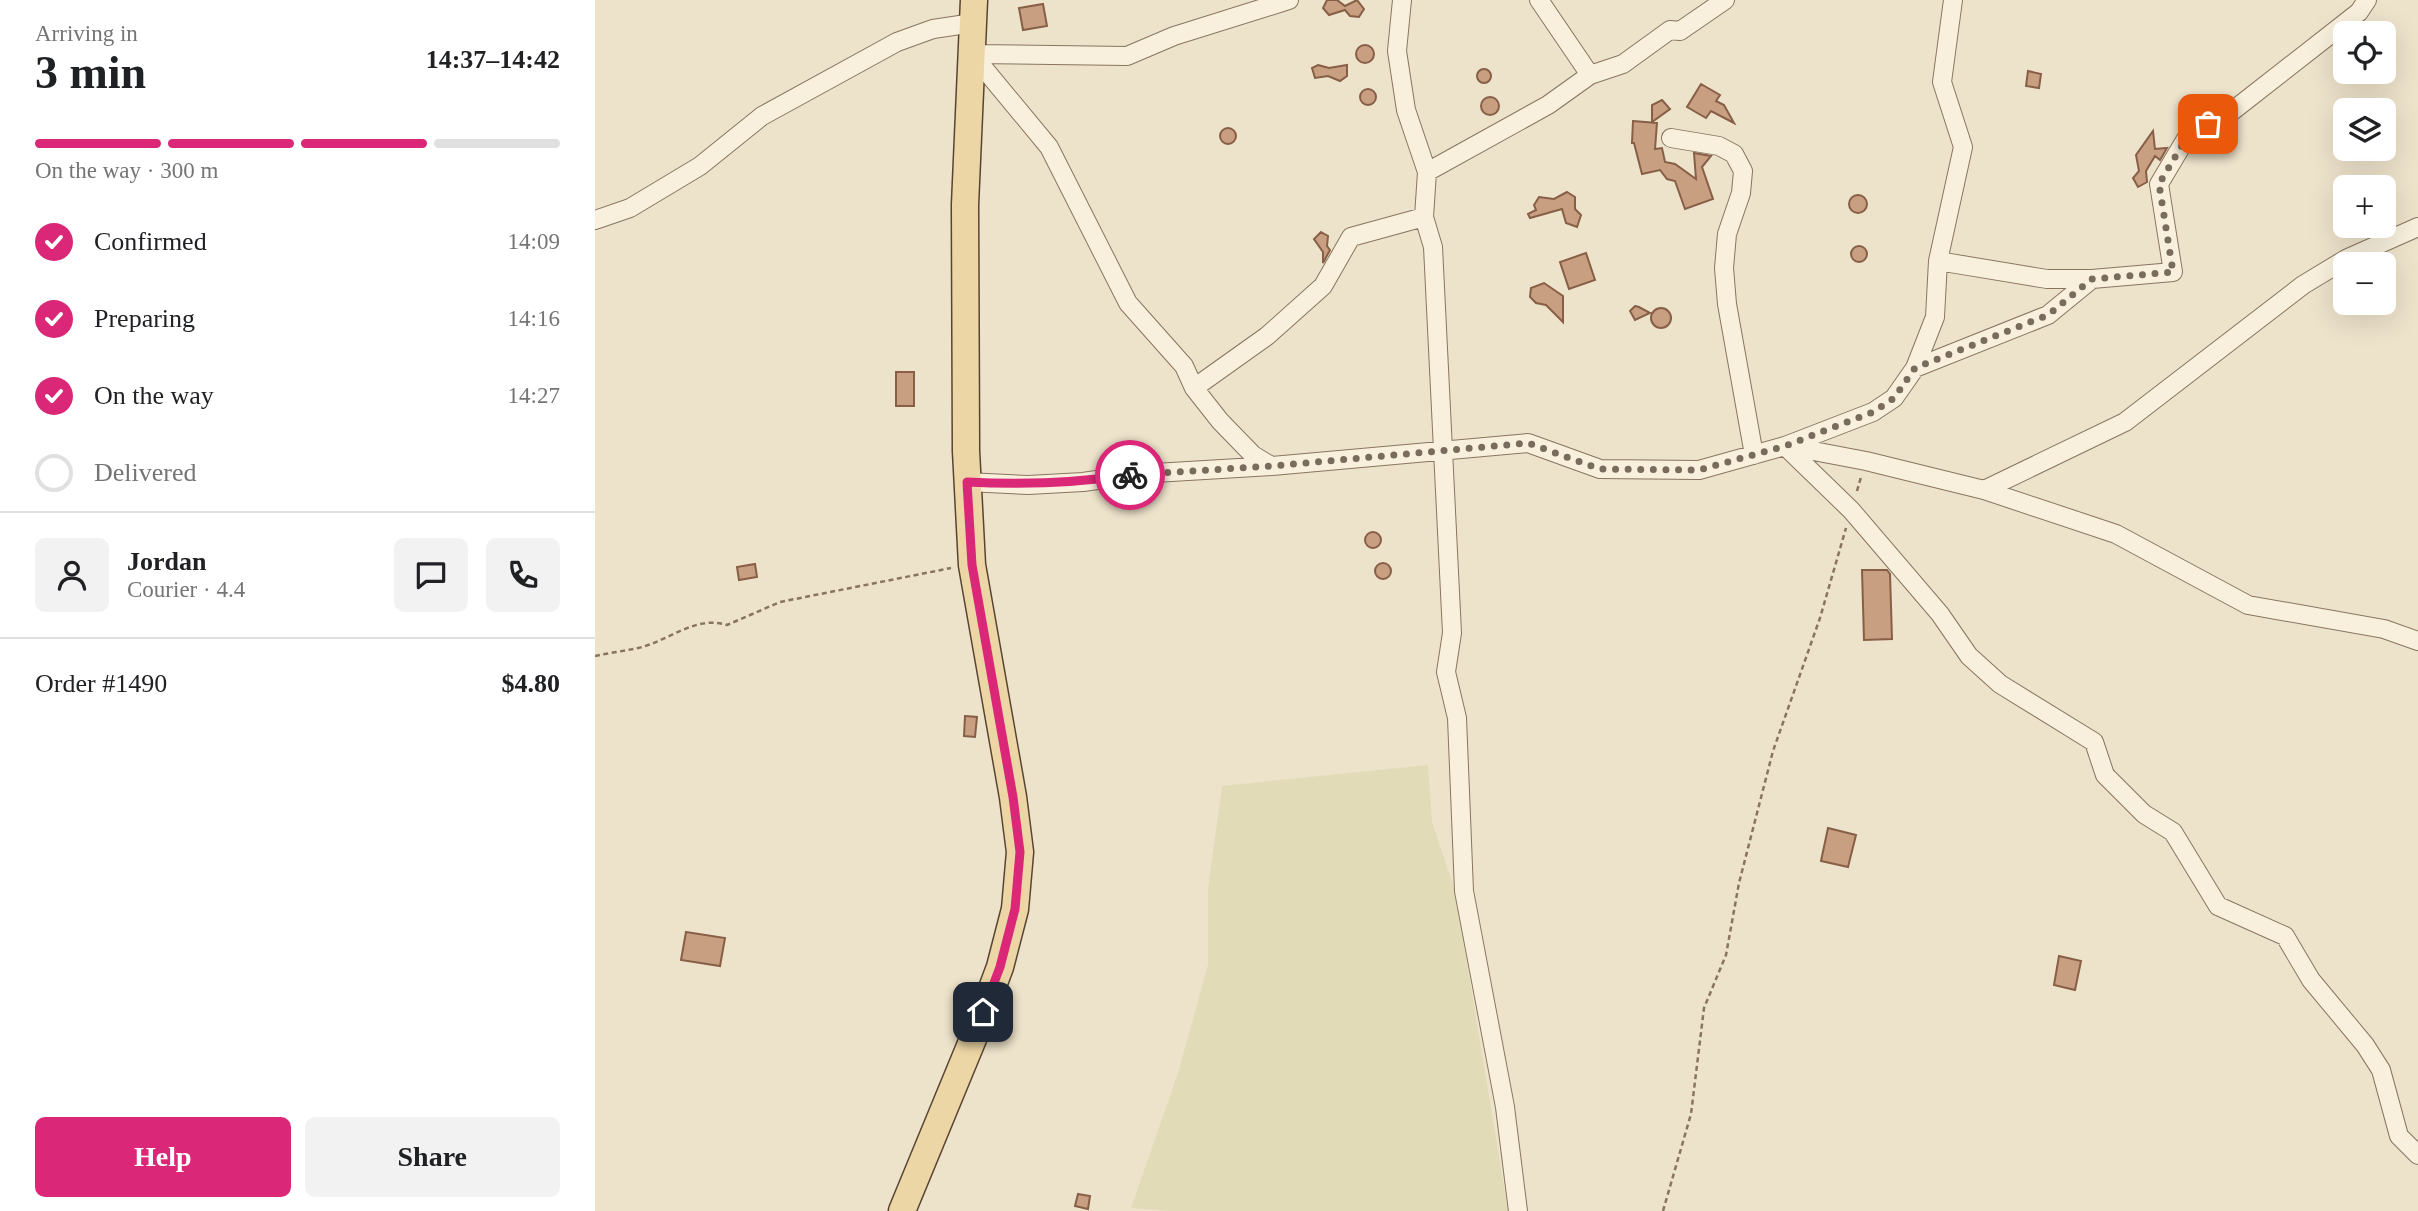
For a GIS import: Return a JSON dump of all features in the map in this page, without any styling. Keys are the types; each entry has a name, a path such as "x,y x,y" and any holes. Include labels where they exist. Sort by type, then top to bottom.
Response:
{"main road":[{"path":"902,1211 1000,967 1015,909 1020,852 1013,797 972,565 967,482 965,205 974,11"}],"street":[{"path":"972,54 1127,57 1174,36 1289,0"},
{"path":"1402,0 1397,51 1406,110 1427,172 1424,217 1433,247 1452,633 1446,672 1457,718 1464,891 1505,1107 1518,1211"},
{"path":"1539,0 1590,75"},
{"path":"1427,172 1548,106 1590,75 1623,64 1670,30 1680,31 1725,0"},
{"path":"967,482 1069,483 1138,474 1272,466 1528,443 1600,469 1699,470 1785,446 1873,412 1894,398 1915,368 1935,317 1938,261 1963,148 1942,82 1953,0"},
{"path":"1938,261 2047,278 2092,279 2173,272 2159,184 2190,132 2226,116 2359,12 2367,0"},
{"path":"595,220 630,208 700,166 762,116 897,42 974,11"},
{"path":"972,54 1049,147 1128,303 1184,366 1194,388 1253,455 1272,466"},
{"path":"1671,138 1719,146 1734,154 1744,172 1741,193 1727,234 1724,268 1727,304 1754,455"},
{"path":"1194,388 1267,336 1322,285 1351,237 1424,217"},
{"path":"1984,490 2125,422 2303,285 2346,259 2418,227"},
{"path":"1915,368 2048,315 2092,279"},
{"path":"1785,446 1866,461 1984,490 2116,534 2248,605 2384,629 2418,641"},
{"path":"1785,446 1851,510 1940,614 1969,656 2000,684 2094,742 2105,775 2144,814 2173,832 2218,906 2285,936 2311,980 2375,1061 2399,1136 2418,1154"}],"path":[{"path":"1663,1211 1691,1114 1704,1008 1726,955 1739,883 1773,751 1820,618 1866,461"},
{"path":"595,656 660,641 700,623 715,621 727,625 780,602 972,565"}],"shaded area":[{"path":"1428,765 1432,822 1455,891 1508,1211 1170,1211 1131,1208 1178,1073 1208,965 1208,889 1222,786"}],"building":[{"path":"1327,0 1337,0 1345,6 1357,0 1364,9 1359,17 1350,16 1345,10 1329,15 1323,8"},
{"path":"1043,4 1047,26 1023,30 1019,8"},
{"path":"1365,45 1371,48 1374,54 1371,60 1365,63 1359,60 1356,54 1359,48"},
{"path":"1318,65 1329,68 1347,65 1347,76 1340,81 1328,76 1315,78 1312,68"},
{"path":"1481,69 1487,69 1491,76 1487,83 1481,83 1477,79 1477,73"},
{"path":"2028,71 2041,74 2039,88 2026,86"},
{"path":"1701,84 1720,95 1716,101 1724,105 1734,123 1711,111 1706,118 1687,107"},
{"path":"1365,89 1371,89 1376,97 1374,103 1365,105 1360,100 1360,94"},
{"path":"1490,97 1496,100 1499,106 1496,112 1490,115 1484,112 1481,106 1484,100"},
{"path":"1662,100 1670,109 1652,122 1652,105"},
{"path":"1633,121 1657,123 1655,149 1662,148 1665,162 1675,164 1696,179 1694,153 1711,156 1702,167 1713,199 1685,209 1675,181 1667,179 1660,170 1642,174 1632,143"},
{"path":"1228,128 1236,136 1228,144 1220,136"},
{"path":"2153,131 2155,149 2167,148 2160,160 2155,156 2146,171 2147,182 2138,187 2133,178 2139,171 2136,155"},
{"path":"1567,192 1575,197 1575,209 1581,215 1577,227 1566,223 1562,209 1530,218 1528,214 1536,210 1534,205 1539,197 1554,199"},
{"path":"1858,195 1864,198 1867,204 1864,210 1858,213 1852,210 1849,204 1852,198"},
{"path":"1321,232 1328,236 1327,246 1330,250 1323,263 1323,252 1314,239"},
{"path":"1859,246 1865,248 1865,260 1859,262 1853,260 1851,254 1853,248"},
{"path":"1586,253 1595,280 1569,289 1560,262"},
{"path":"1544,283 1563,296 1563,322 1546,305 1536,303 1530,297 1531,288"},
{"path":"1635,306 1650,313 1635,320 1630,311"},
{"path":"1661,308 1668,311 1671,318 1668,325 1661,328 1654,325 1651,318 1654,311"},
{"path":"896,372 914,372 914,406 896,406"},
{"path":"1370,532 1376,532 1381,540 1379,546 1370,548 1365,543 1365,537"},
{"path":"1383,563 1391,571 1383,579 1375,571"},
{"path":"755,564 757,577 739,580 737,567"},
{"path":"1862,570 1887,570 1890,574 1892,639 1864,640"},
{"path":"965,716 977,717 975,737 964,736"},
{"path":"1828,828 1856,835 1848,867 1821,861"},
{"path":"686,932 725,938 720,966 681,960"},
{"path":"2059,956 2081,961 2075,990 2054,985"},
{"path":"1078,1194 1090,1196 1088,1209 1075,1206"}],"way so far":[{"path":"1130,475 1272,466 1528,443 1600,469 1699,470 1785,446 1873,412 1894,398 1915,368 2048,315 2092,279 2173,272 2159,184 2190,132 2208,124"}],"route":[{"path":"983,1012 1000,967 1015,909 1020,852 1013,797 972,565 967,482 1028,485 1083,482 1130,475"}]}
